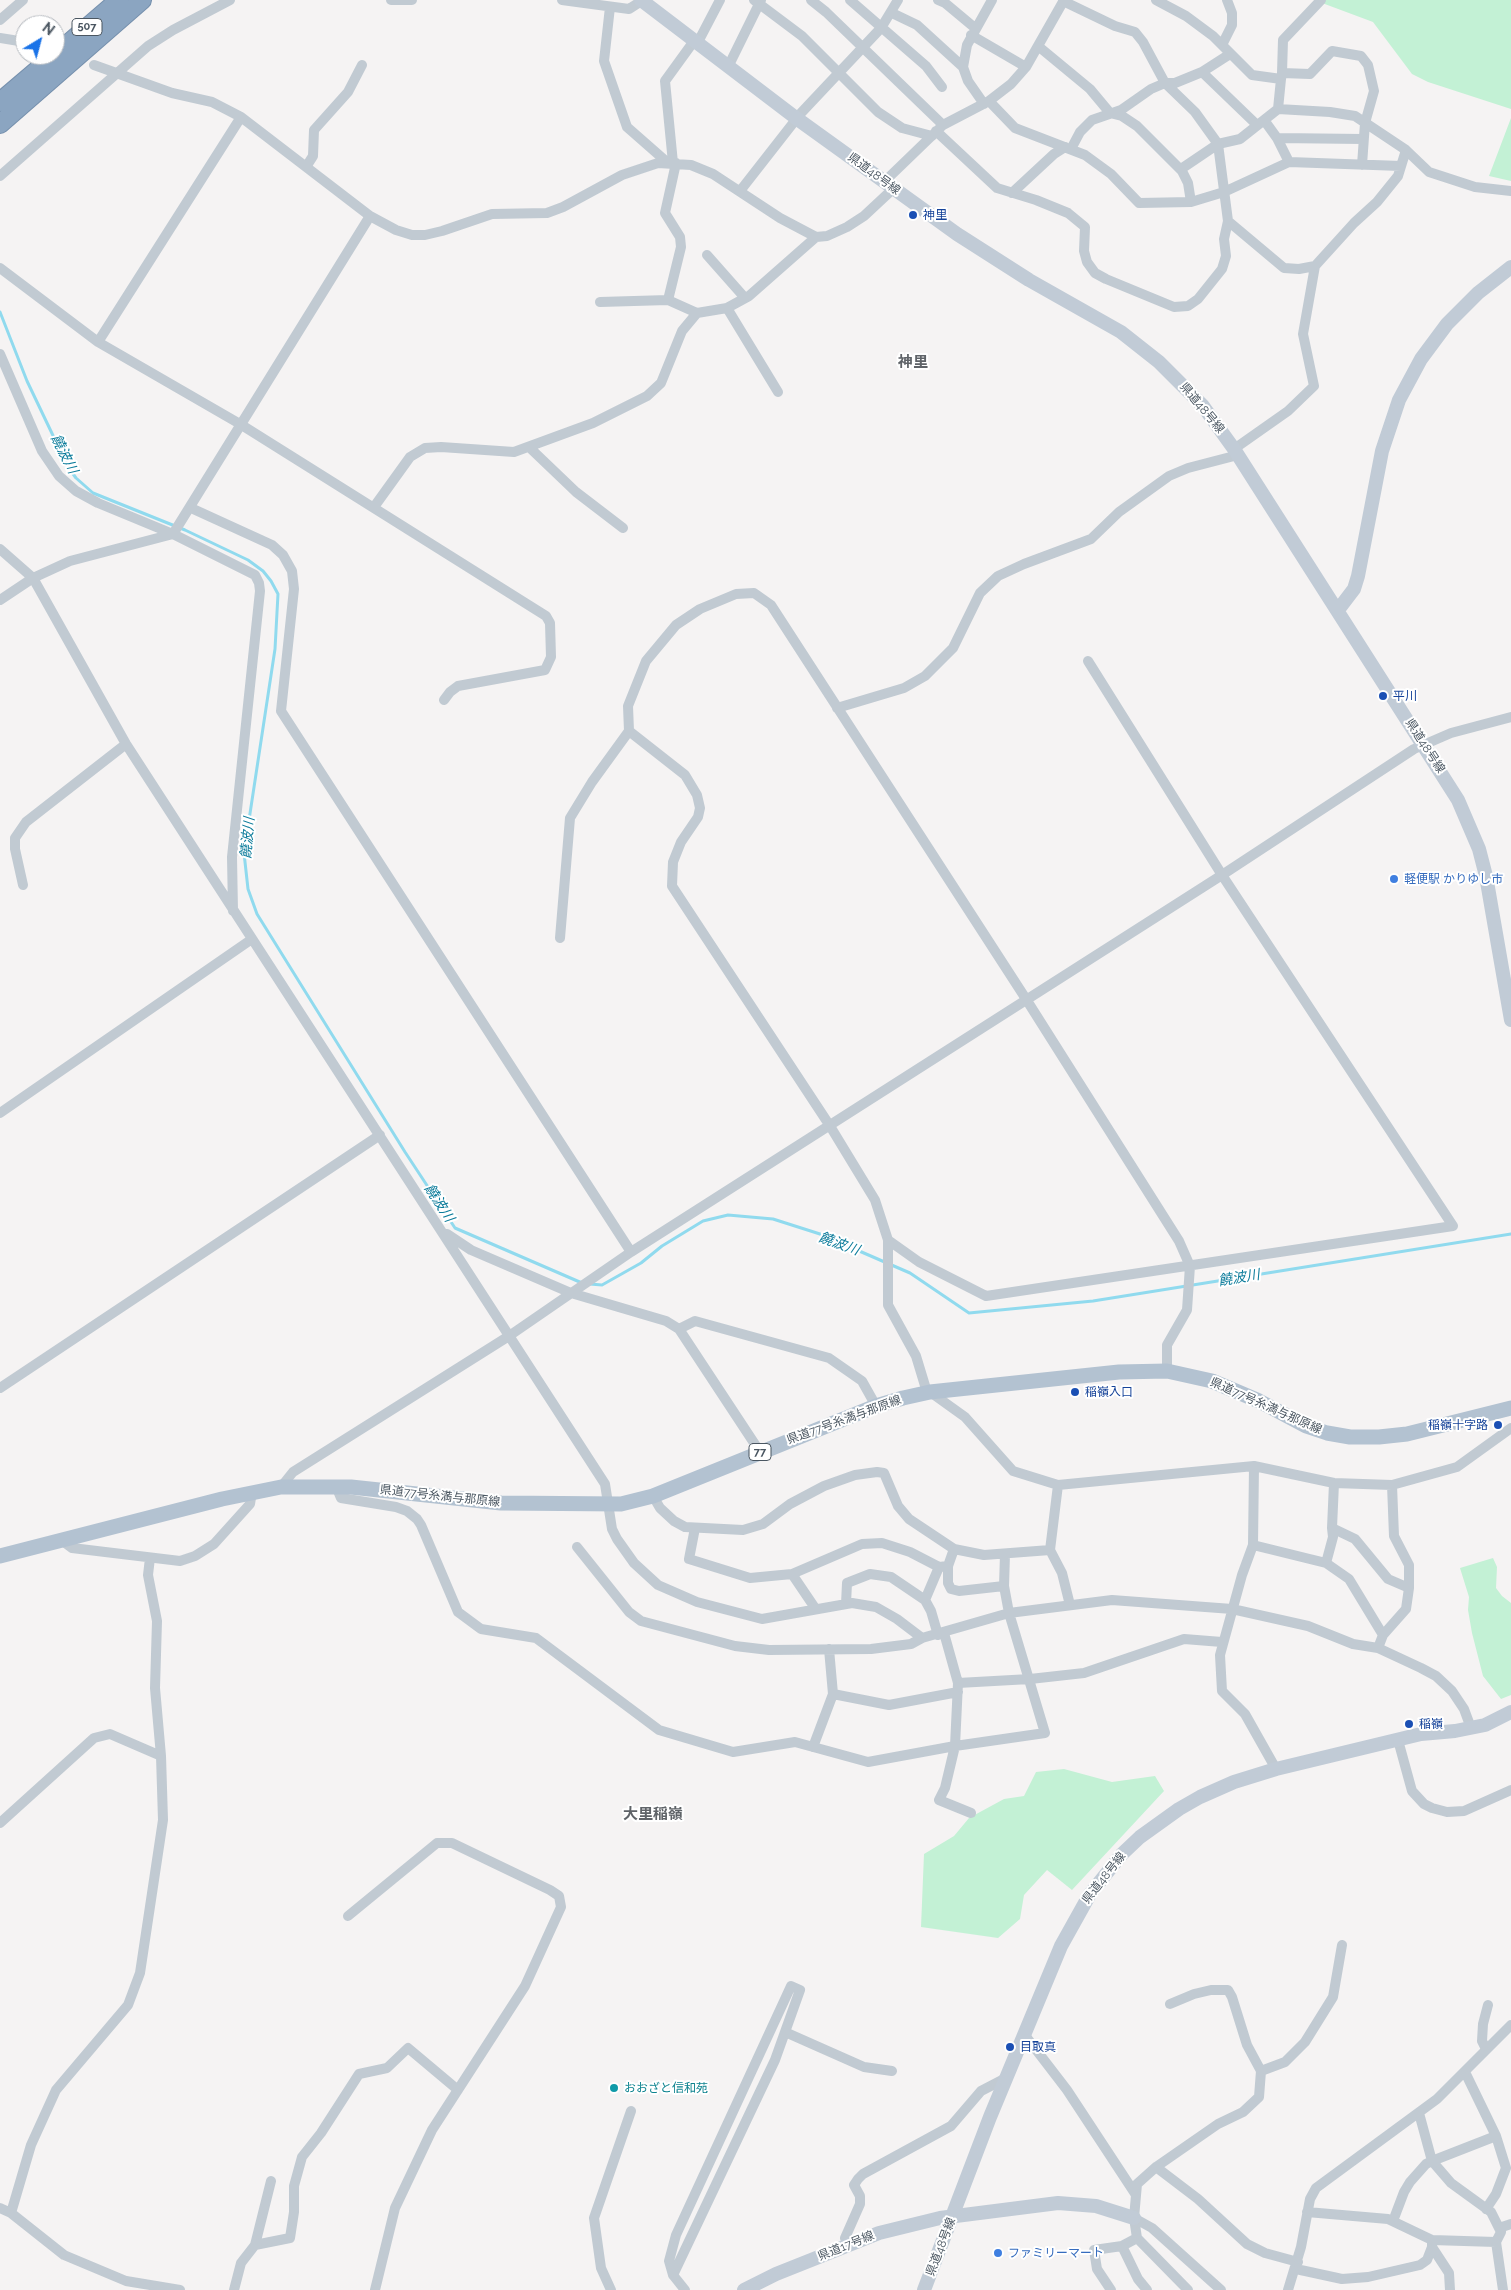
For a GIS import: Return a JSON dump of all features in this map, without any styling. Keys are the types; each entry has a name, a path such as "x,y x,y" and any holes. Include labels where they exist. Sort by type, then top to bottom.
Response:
{"highway":[{"path":"83,41 114,0"},
{"name":"507","path":"0,124 83,41 118,0"},
{"name":"507","path":"65,50 83,41 142,0"},
{"path":"83,41 151,0"},
{"name":"507","path":"0,102 43,65"}],"main road":[{"name":"県道48号線","path":"642,0 728,68 956,234 1029,280 1108,324 1141,347 1188,390 1236,452 1458,800 1479,849 1491,902 1511,1020"},
{"path":"1338,610 1354,588 1358,576 1382,451 1399,400 1421,358 1447,324 1478,293 1511,267"},
{"name":"県道77号糸満与那原線","path":"0,1556 60,1539 252,1492 281,1487 336,1486 501,1503 621,1504 653,1496 876,1406 930,1392 1120,1372 1167,1371 1212,1381 1260,1401 1306,1426 1327,1433 1350,1437 1407,1434 1511,1408"},
{"name":"県道48号線","path":"924,2290 1006,2078 1070,1927 1090,1894 1122,1854 1159,1822 1200,1797 1234,1782 1276,1769 1421,1734 1485,1725 1511,1712"},
{"name":"県道17号線","path":"744,2290 776,2274 879,2233 953,2216 1037,2205 1072,2203 1096,2206 1134,2218"}],"street":[{"path":"0,20 23,0"},
{"path":"0,176 148,46 230,0"},
{"path":"391,0 412,0"},
{"path":"562,0 629,9 642,0"},
{"path":"668,300 682,247 680,237 665,213 672,163 665,81 696,43 720,0"},
{"path":"94,65 117,75 172,93 212,102 241,117 370,216 396,230 412,235 425,235 492,214 547,213 564,207 622,175 658,163 672,163 691,165 713,174 780,218 816,237 827,236 847,227 864,216 937,131 987,102 1011,84 1026,67 1064,1 1115,26 1135,32 1144,42 1165,84 1196,112 1218,144 1228,221 1224,239 1226,256 1222,269 1198,300 1188,306 1174,307 1106,280 1095,273 1087,262 1085,227 1068,213 997,188 937,131 862,48 810,0"},
{"path":"850,0 926,66 942,86"},
{"path":"938,0 945,3 973,31 1026,67"},
{"path":"962,67 966,46 992,0"},
{"path":"1156,0 1186,16 1213,36 1252,75 1282,76 1310,74 1332,51 1361,56 1368,65 1374,91 1363,139 1362,164"},
{"path":"1222,45 1232,25 1232,13 1227,0"},
{"path":"1278,109 1282,76 1283,40 1321,0"},
{"path":"728,68 733,62 758,1 802,36 836,73 878,112 902,128 937,131"},
{"path":"740,191 796,118 836,73 881,28 894,4 962,67 968,81 1015,128 1085,155 1111,174 1139,204 1191,202 1224,192 1289,162 1401,166"},
{"path":"610,7 604,61 627,127 672,163"},
{"path":"0,38 15,40"},
{"path":"1038,46 1090,89 1110,113 1122,116 1137,126 1181,170 1188,183 1191,202"},
{"path":"1012,193 1054,154 1068,148 1092,120 1121,110 1151,90 1202,72 1230,54"},
{"path":"306,167 313,156 314,130 348,92 362,65"},
{"path":"1202,72 1277,138 1289,162"},
{"path":"1181,170 1218,144 1240,139 1278,109 1330,112 1355,116 1406,150 1429,172 1475,187 1511,191"},
{"path":"98,342 241,117"},
{"path":"1277,138 1363,139"},
{"path":"837,708 904,688 924,676 953,648 980,593 998,576 1024,564 1091,539 1119,512 1169,476 1236,452 1288,411 1314,386 1303,334 1315,266 1354,223 1377,202 1398,176 1406,150"},
{"path":"0,600 33,578 70,561 173,534 191,508 240,424 370,216"},
{"path":"1228,221 1284,268 1299,269 1315,266"},
{"path":"600,302 668,300 698,313 728,308 745,298 816,237"},
{"path":"708,255 745,298"},
{"path":"0,268 98,342 240,424 546,616 550,623 551,657 546,670 458,686 444,700"},
{"path":"728,308 778,392"},
{"path":"374,507 410,457 424,448 440,447 514,452 530,448 556,435 593,423 647,396 661,383 682,331 698,313"},
{"path":"0,354 42,450 59,476 76,491 98,503 173,534 255,575 259,583 260,591 232,857 233,911"},
{"path":"530,448 576,492 623,528"},
{"path":"191,508 272,545 283,555 292,571 294,589 281,711 631,1252"},
{"path":"0,549 33,578 126,744 605,1484 612,1528 617,1539 634,1563 658,1585 697,1602 762,1619 815,1608 846,1604 876,1607 897,1619 922,1638"},
{"path":"560,938 570,818 592,782 629,732 628,706 646,660 676,625 700,609 736,594 754,593 771,606 1026,999 1178,1241 1190,1266 1187,1310 1167,1345 1167,1371"},
{"path":"888,1240 919,1262 986,1296 1453,1226 1222,875 1088,661"},
{"path":"281,1487 293,1472 509,1336 631,1252 1222,875 1423,744 1451,733 1511,717"},
{"path":"629,732 685,775 697,795 700,808 698,817 681,842 673,862 672,886 830,1126 876,1200 888,1240 888,1305 916,1356 926,1389 965,1417 1013,1471 1058,1485 1254,1466 1334,1483 1392,1485 1457,1467 1511,1428"},
{"path":"23,885 15,849 15,838 26,822 126,744"},
{"path":"0,1113 252,939"},
{"path":"0,1388 380,1135"},
{"path":"442,1230 471,1250 571,1293 666,1321 679,1329 760,1452"},
{"path":"679,1329 695,1321 829,1358 862,1381 876,1406"},
{"path":"1254,1466 1253,1545 1242,1574 1222,1642 1220,1655 1222,1691 1245,1714 1276,1769"},
{"path":"653,1496 660,1508 674,1521 685,1527 744,1530 763,1524 790,1504 824,1486 855,1475 877,1472 884,1474 898,1506 909,1519 954,1549 984,1555 1050,1550"},
{"path":"1326,1562 1333,1538 1334,1483"},
{"path":"1058,1485 1050,1550 1062,1573 1070,1605"},
{"path":"1378,1648 1384,1635 1406,1609 1408,1588 1409,1565 1394,1536 1392,1485"},
{"path":"336,1486 341,1498 396,1507 408,1511 421,1526 458,1612 481,1629 536,1638 659,1730 733,1752 795,1742 868,1762 956,1746 1045,1733 1009,1614 1004,1586 1005,1554"},
{"path":"60,1539 72,1548 180,1561 205,1551 250,1504 252,1492"},
{"path":"695,1528 689,1559 750,1578 792,1574 862,1544 882,1543 910,1552 943,1567 948,1583 952,1589 959,1592 1004,1586"},
{"path":"1332,1528 1356,1538 1388,1579 1408,1588"},
{"path":"1253,1545 1326,1562 1349,1579 1384,1635"},
{"path":"577,1547 629,1612 641,1621 735,1646 769,1650 871,1649 911,1644 922,1638 1009,1614 1112,1600 1232,1609 1308,1626 1353,1644 1378,1648 1436,1676 1458,1700 1464,1709 1471,1728"},
{"path":"924,1600 954,1549"},
{"path":"11,2213 30,2145 56,2090 128,2005 140,1973 163,1820 161,1756 155,1688 158,1621 148,1575 150,1558"},
{"path":"792,1574 815,1608"},
{"path":"846,1604 847,1583 870,1574 891,1577 924,1600 932,1610 958,1687 956,1746 940,1800 971,1812"},
{"path":"833,1694 889,1705 958,1687 1084,1673 1184,1639 1222,1642"},
{"path":"813,1747 833,1694 829,1649"},
{"path":"0,1823 94,1738 110,1734 161,1756"},
{"path":"1398,1740 1412,1790 1424,1804 1432,1808 1447,1812 1464,1811 1511,1790"},
{"path":"348,1916 438,1843 452,1843 550,1890 559,1896 561,1907 525,1986 432,2130 396,2208 375,2290"},
{"path":"1260,2071 1285,2062 1305,2042 1333,1997 1342,1945"},
{"path":"673,2275 775,2060 800,1990 791,1986 676,2235 669,2261 673,2275 685,2290"},
{"path":"1170,2004 1194,1994 1211,1990 1228,1990 1247,2044 1260,2071 1259,2097 1243,2112 1218,2124 1156,2167 1137,2184 1134,2218 1137,2238 1188,2290"},
{"path":"1486,2049 1482,2041 1483,2024 1488,2005"},
{"path":"1288,2290 1297,2266 1310,2199 1316,2188 1437,2099 1511,2025"},
{"path":"785,2032 864,2067 892,2071"},
{"path":"1024,2034 1067,2090 1136,2196"},
{"path":"255,2245 290,2238 294,2212 294,2186 302,2157 321,2133 359,2074 387,2068 408,2048 458,2090"},
{"path":"1465,2072 1508,2161 1496,2194 1486,2209"},
{"path":"848,2246 845,2238 860,2204 860,2196 854,2185 858,2179 863,2174 951,2126 981,2091 1006,2078"},
{"path":"611,2290 601,2268 594,2218 632,2111"},
{"path":"1419,2113 1432,2161 1450,2183 1491,2212 1501,2232 1496,2242 1502,2290"},
{"path":"1393,2221 1407,2187 1417,2173 1432,2161 1496,2136"},
{"path":"1156,2167 1198,2199 1247,2244 1297,2266 1342,2280 1376,2276 1420,2265 1427,2260 1432,2244"},
{"path":"234,2290 241,2263 255,2245 271,2181"},
{"path":"0,2208 11,2213 64,2255 126,2281 180,2290"},
{"path":"1307,2212 1393,2221 1432,2244 1496,2242"},
{"path":"1134,2218 1152,2228 1221,2290"},
{"path":"1499,2228 1511,2224"},
{"path":"1111,2290 1097,2269 1094,2250 1122,2246 1137,2238"},
{"path":"1432,2244 1449,2274 1450,2290"},
{"path":"1122,2246 1138,2279 1147,2290"}],"green space":[{"path":"1314,0 1511,0 1511,109 1428,82 1412,74 1373,22"},
{"path":"1511,118 1511,181 1489,176"},
{"path":"1493,1558 1497,1567 1496,1588 1511,1603 1511,1695 1501,1699 1483,1676 1472,1633 1468,1610 1469,1597 1460,1568"},
{"path":"1064,1769 1112,1782 1155,1776 1164,1791 1072,1890 1047,1870 1024,1895 1020,1919 998,1938 921,1927 924,1854 954,1836 969,1818 1004,1799 1024,1796 1036,1772"}],"waterway":[{"name":"饒波川","path":"0,312 27,381 68,467 76,478 93,493 185,530 248,560 263,571 271,581 278,594 275,649 244,853 248,889 257,914 405,1152 455,1228 582,1283"},
{"name":"饒波川","path":"590,1284 602,1285 641,1263 662,1246 703,1221 728,1215 773,1219 820,1234 910,1273 969,1313 1093,1301 1511,1234"}],"place":[{"name":"神里","path":"913,215"},
{"name":"平川","path":"1383,696"},
{"name":"軽便駅 かりゆし市","path":"1394,879"},
{"name":"稲嶺入口","path":"1075,1392"},
{"name":"稲嶺十字路","path":"1498,1425"},
{"name":"稲嶺","path":"1409,1724"},
{"name":"目取真","path":"1010,2047"},
{"name":"おおざと信和苑","path":"614,2088"},
{"name":"ファミリーマート","path":"998,2253"}],"district":[{"name":"神里","path":"913,362"},
{"name":"大里稲嶺","path":"653,1814"}]}
